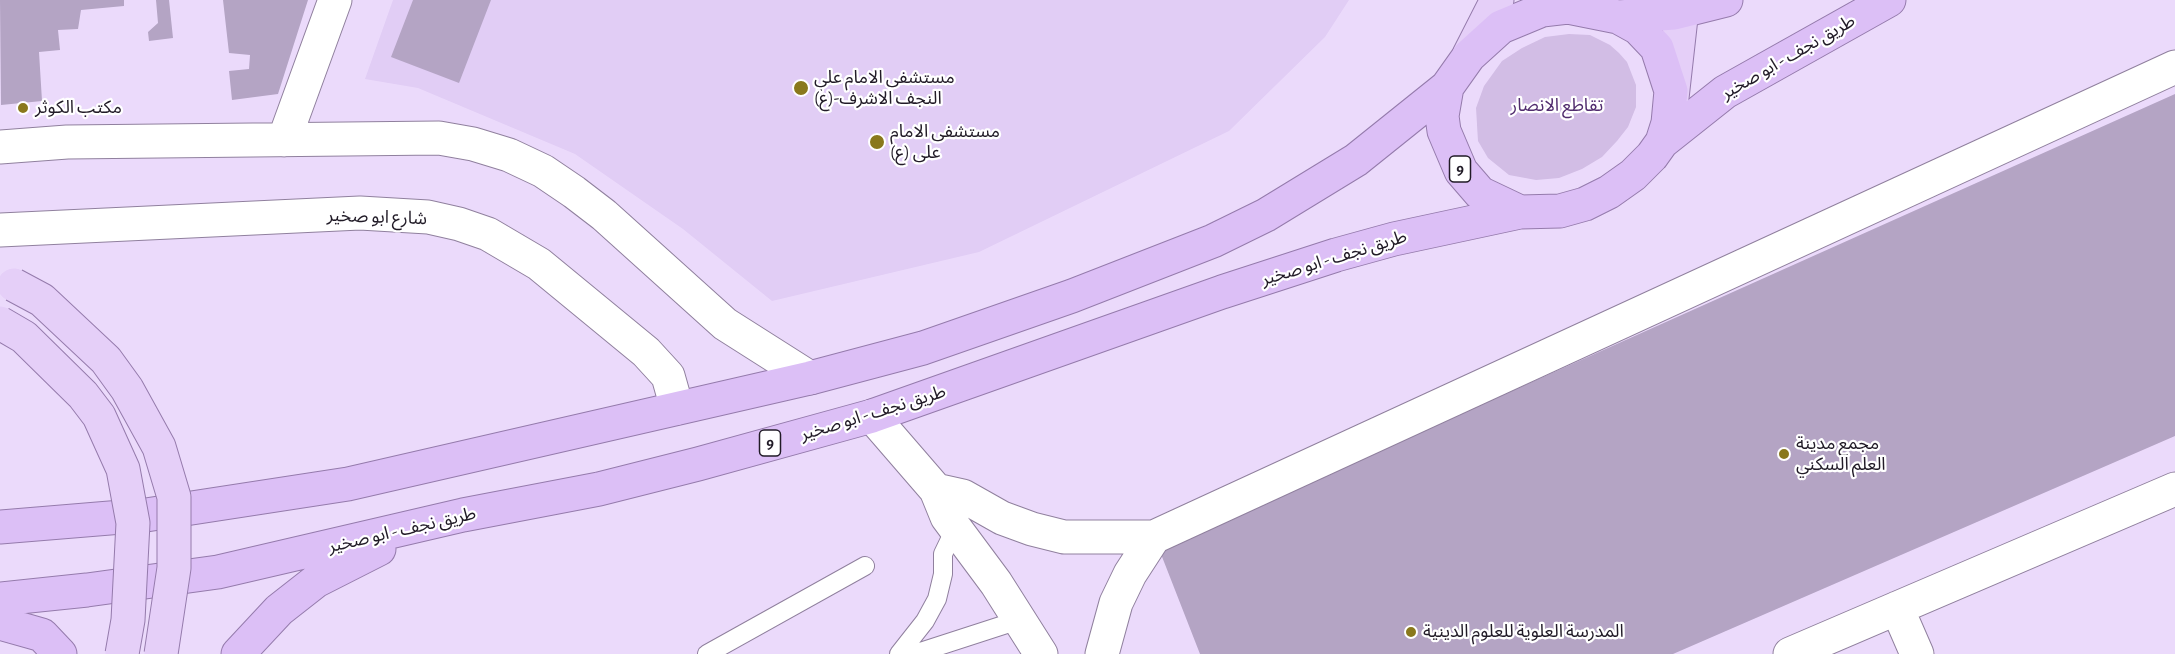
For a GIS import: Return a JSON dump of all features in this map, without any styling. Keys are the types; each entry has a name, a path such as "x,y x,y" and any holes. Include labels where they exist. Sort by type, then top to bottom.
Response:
{"highway":[{"name":"9","path":"1618,17 1726,0"},
{"name":"طريق نجف - ابو صخير","path":"1662,142 1725,92 1889,0"},
{"name":"9","path":"0,527 146,514 348,484 810,378 923,348 1072,296 1213,240 1266,216 1313,189 1356,160 1447,87 1468,56 1501,27 1542,10 1568,7 1618,17 1638,28 1657,48 1667,74 1671,109 1662,142 1633,175 1609,192 1585,204 1560,211 1520,212 1480,193 1461,171 1444,131 1442,116 1447,87"},
{"name":"طريق نجف - ابو صخير","path":"0,598 87,590 218,572 463,515 598,489 872,416 1222,292 1336,255 1394,239 1520,212"},
{"path":"238,654 279,610 316,581 386,546 463,515"},
{"path":"0,623 42,635 60,654"}],"main road":[{"path":"1468,56 1497,0"},
{"path":"1671,109 1682,6"},
{"path":"7,284 42,300 106,360 127,389 159,447 174,497 174,568 161,654"},
{"path":"0,323 24,337 83,395 99,416 123,469 133,523 129,609 122,654"}],"street":[{"path":"284,140 335,0"},
{"path":"936,490 963,496 1002,518 1032,530 1064,537 1154,537 2175,67"},
{"path":"0,147 67,142 439,138 473,144 509,155 543,171 574,192 604,215 725,324 810,378"},
{"name":"شارع ابو صخير","path":"0,230 360,213 428,217 459,224 496,239 539,264 646,352 668,376 677,408"},
{"path":"872,416 936,490 947,517 996,583 1041,654"},
{"path":"1790,654 2175,489"},
{"path":"1102,654 1116,603 1130,573 1154,537"},
{"path":"1898,608 1917,654"}],"lane":[{"path":"899,654 925,621 937,599 943,574 943,554 955,529"},
{"path":"707,654 865,566"},
{"path":"914,654 1019,620"}],"shaded area":[{"name":"مستشفی الامام علی (ع)","path":"393,0 1349,0 1325,37 1229,131 979,252 772,301 683,229 575,154 418,88 365,79"}],"green space":[{"name":"تقاطع الانصار","path":"1569,34 1590,35 1610,45 1627,62 1636,85 1636,107 1628,127 1602,157 1582,169 1559,178 1536,180 1509,175 1488,158 1478,141 1476,108 1484,86 1502,61 1522,48 1545,37"}],"building":[{"path":"0,0 124,0 124,6 81,10 78,29 58,30 60,50 39,52 42,101 1,105"},
{"path":"156,0 169,0 173,38 149,41 148,32 158,23"},
{"path":"223,0 308,0 278,94 232,100 229,71 249,69 250,55 229,53"},
{"path":"413,0 491,0 459,83 391,57"},
{"path":"2175,94 2175,436 1673,654 1200,654 1159,549"}],"place":[{"name":"مستشفى الامام علي (ع)-النجف الاشرف","path":"801,88"},
{"name":"مكتب الكوثر","path":"23,108"},
{"name":"مستشفی الامام علی (ع)","path":"877,142"},
{"name":"مجمع مدينة العلم السكني","path":"1784,454"},
{"name":"المدرسة العلوية للعلوم الدينية","path":"1411,632"}]}
